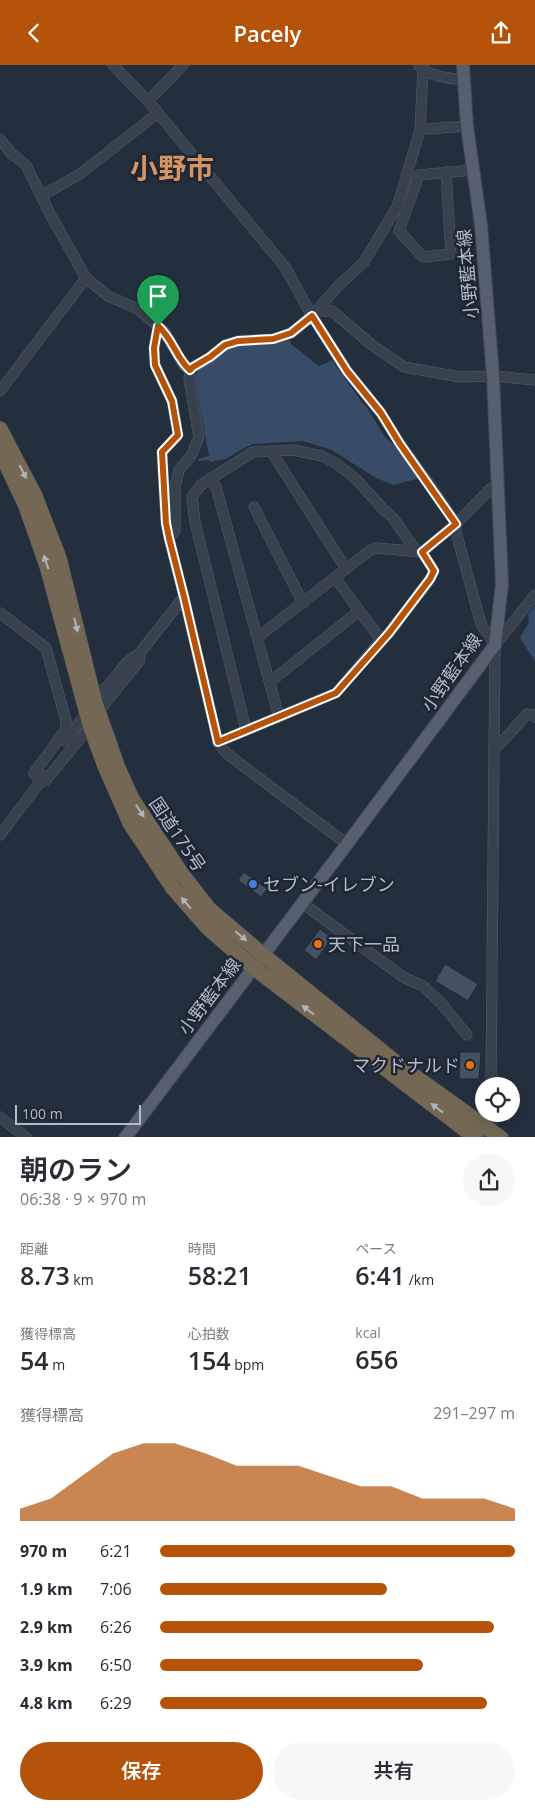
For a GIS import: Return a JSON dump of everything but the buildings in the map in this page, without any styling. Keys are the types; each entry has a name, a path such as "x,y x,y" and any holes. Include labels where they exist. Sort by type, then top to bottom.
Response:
{"highway":[{"name":"国道175号","path":"0,429 35,496 59,558 99,697 86,729 105,766 130,823 153,859 173,888 208,928 253,967 476,1137"},
{"name":"国道175号","path":"0,451 26,506 48,566 93,713 132,799 176,865 209,909 263,955 399,1065 494,1135"}],"main road":[{"name":"小野藍本線","path":"125,1137 495,645 502,584 493,376 481,225 467,126 463,65"}],"street":[{"path":"113,65 148,101 285,267 347,371 381,413 400,444 456,524 456,532 481,625 495,645 491,1077"},
{"path":"148,101 183,65"},
{"path":"169,538 175,531 175,487 179,469 191,456 199,437 189,379 190,370 225,345 238,341 273,339 291,333 314,313 339,285 364,262 396,207 420,130 421,67 441,77 464,80"},
{"path":"41,196 80,174 158,113"},
{"path":"428,129 467,126"},
{"path":"0,139 11,153 26,165 86,278 108,296 138,309 165,332 184,366 190,370"},
{"path":"446,173 451,254 424,257 399,231 419,175 473,170"},
{"path":"0,391 86,278"},
{"path":"314,313 332,311 372,345 404,367 460,377 493,376 535,380"},
{"path":"158,326 154,348 155,365 172,401 178,435 162,452 166,523 218,742 226,753 347,844"},
{"path":"0,383 16,362 20,364"},
{"path":"0,397 22,368 20,364"},
{"path":"218,742 336,693 389,633 434,571 393,518 356,479 322,455 293,450 253,452 201,485 192,497 195,522 246,730"},
{"path":"271,451 346,569"},
{"path":"210,479 216,487 279,717"},
{"path":"258,637 369,551 376,548 420,552 456,524 490,489 498,488"},
{"path":"254,507 303,603"},
{"path":"335,578 382,640"},
{"path":"495,645 535,595"},
{"path":"99,697 130,658 139,654 184,597"},
{"path":"270,682 359,611"},
{"path":"0,613 46,648 66,721 66,729 34,773 40,782"},
{"path":"0,835 40,782 43,769 93,713 102,707 140,660 139,654"},
{"path":"494,745 500,744 527,714 534,715 535,717"},
{"path":"40,782 46,780 86,729"},
{"path":"302,903 403,977 423,986 441,1003 467,1035"},
{"path":"0,1117 27,1137"},
{"path":"492,1122 494,1135"}],"water":[{"path":"290,340 291,344 319,366 332,360 366,406 385,437 395,446 420,478 394,485 376,478 332,450 303,441 253,444 226,459 210,462 209,460 198,461 198,459 209,456 195,379 196,373 200,368 231,346"},
{"path":"535,606 535,661 520,638 529,622 528,614"}],"tunnel":[{"path":"80,730 90,717"}],"place":[{"name":"セブン-イレブン","path":"253,884"},
{"name":"天下一品","path":"318,944"},
{"name":"マクドナルド","path":"470,1065"}],"district":[{"name":"小野市","path":"172,167"}],"route":[{"path":"312,316 347,371 381,413 400,444 456,524 422,552 434,571 430,579 389,633 336,693 218,742 166,523 162,452 178,435 172,401 155,365 154,348 158,326 165,332 184,366 190,370 225,345 238,341 273,339 291,333 312,316"}]}
